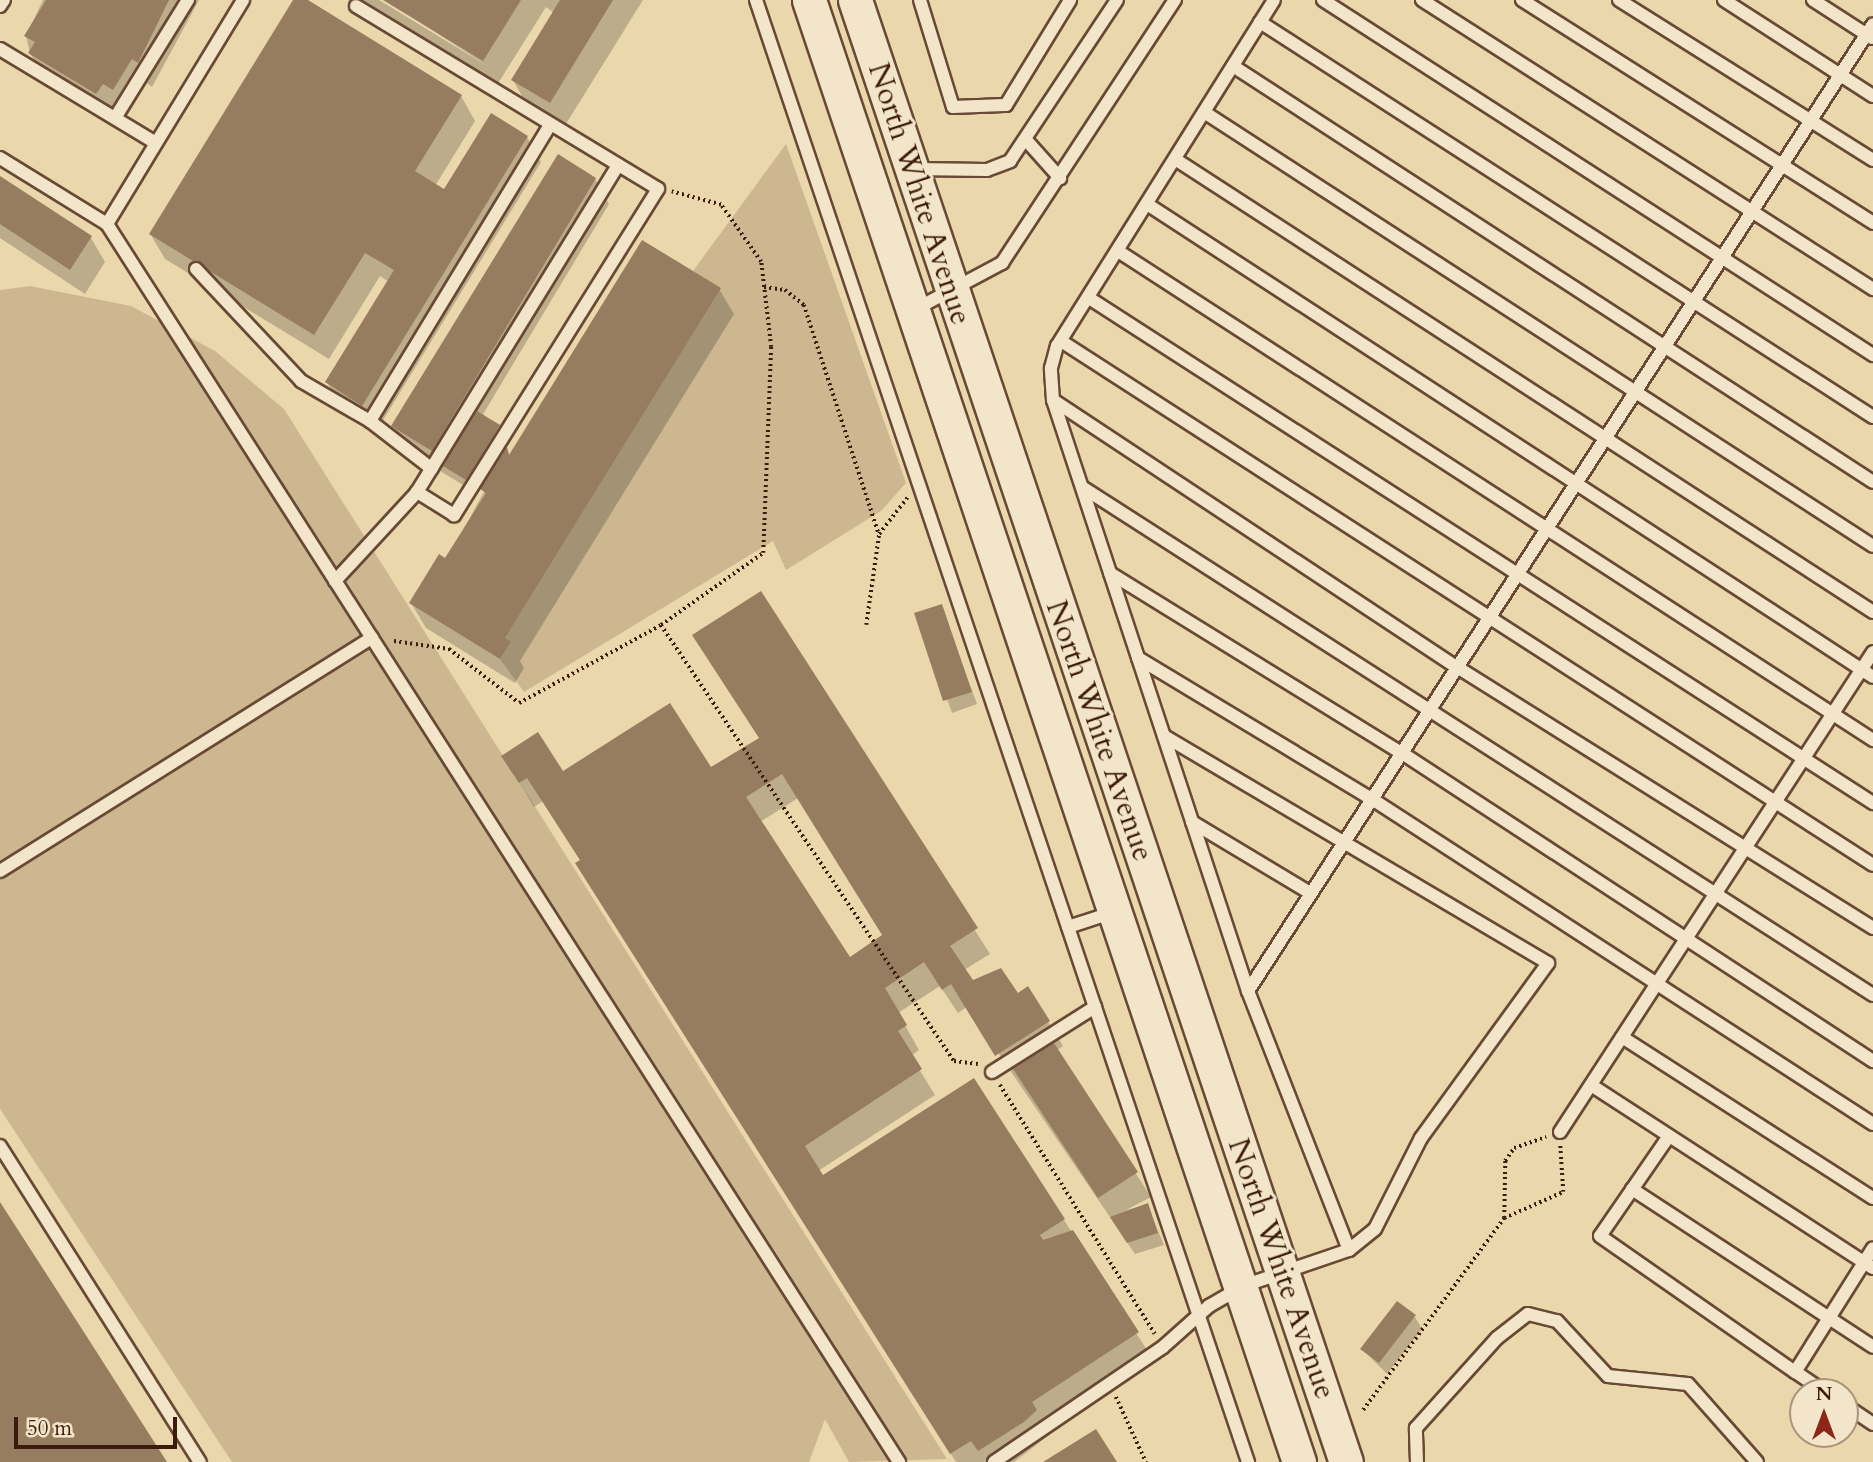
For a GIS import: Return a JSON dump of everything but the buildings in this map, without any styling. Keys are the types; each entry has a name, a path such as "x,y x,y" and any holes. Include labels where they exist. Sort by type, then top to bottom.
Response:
{"main road":[{"name":"North White Avenue","path":"809,0 911,311 1242,1286 1299,1462"},
{"name":"North White Avenue","path":"855,0 1346,1462"}],"lane":[{"path":"0,6 4,0"},
{"path":"115,118 188,0"},
{"path":"107,224 243,0"},
{"path":"756,0 1248,1462"},
{"path":"920,0 953,107 1006,105 1070,0"},
{"path":"911,169 988,170 1010,161 1027,141 1117,0"},
{"path":"911,311 952,295 1002,263 1174,0"},
{"path":"1274,0 1061,341 1051,368 1053,400 1248,991 1349,1250"},
{"path":"1323,0 1873,355"},
{"path":"1423,0 1873,289"},
{"path":"1522,0 1873,223"},
{"path":"1619,0 1873,160"},
{"path":"1724,0 1873,96"},
{"path":"1248,991 1840,75 1871,32 1813,0"},
{"path":"356,6 658,189 454,515 417,492"},
{"path":"1260,22 1873,417"},
{"path":"0,49 156,143"},
{"path":"1233,66 1873,482"},
{"path":"1204,112 1634,394 1873,546"},
{"path":"370,421 550,125"},
{"path":"1027,141 1060,177"},
{"path":"0,158 107,224 899,1462"},
{"path":"1175,159 1604,441 1873,612"},
{"path":"335,581 417,492 618,165"},
{"path":"1147,204 1867,673"},
{"path":"1118,251 1873,740"},
{"path":"196,269 301,382 370,421 432,468"},
{"path":"1089,298 1873,803"},
{"path":"1061,341 1873,865"},
{"path":"1053,400 1457,667 1873,928"},
{"path":"1082,487 1428,713 1873,995"},
{"path":"1110,573 1402,753 1873,1061"},
{"path":"0,871 372,638"},
{"path":"1560,1132 1832,715 1867,673 1873,652"},
{"path":"1138,658 1372,799 1873,1124"},
{"path":"994,1462 1163,1347 1200,1320 1209,1306 1242,1286 1282,1270 1349,1250 1375,1229 1421,1138 1548,963 1344,839 1164,736"},
{"path":"1192,822 1310,893"},
{"path":"1068,927 1115,912"},
{"path":"992,1072 1095,1007"},
{"path":"1622,1037 1873,1198"},
{"path":"1591,1085 1869,1265"},
{"path":"1669,1136 1600,1236 1804,1378"},
{"path":"0,1146 200,1462"},
{"path":"1632,1189 1873,1347"},
{"path":"1795,1372 1829,1318 1869,1265 1873,1248"},
{"path":"1417,1462 1416,1428 1497,1338 1528,1314 1558,1321 1608,1376 1688,1384 1757,1462"}],"path":[{"path":"372,638 449,649 519,703 661,625 763,553 771,347 761,262 721,205 658,189"},
{"path":"764,288 785,290 804,305 879,534 866,625"},
{"path":"879,534 919,482"},
{"path":"661,625 954,1061 992,1072 1163,1347"},
{"path":"1363,1410 1504,1218 1563,1192 1560,1132 1514,1149 1505,1161 1504,1218"},
{"path":"1110,1385 1146,1462"}],"shaded area":[{"path":"786,144 906,483 881,511 786,570 773,541 524,692 500,659 511,642 505,638 720,289 693,271"},
{"path":"30,286 131,306 215,351 284,409 947,1459 849,1462 825,1419 809,1462 232,1462 0,1109 0,290"}]}
